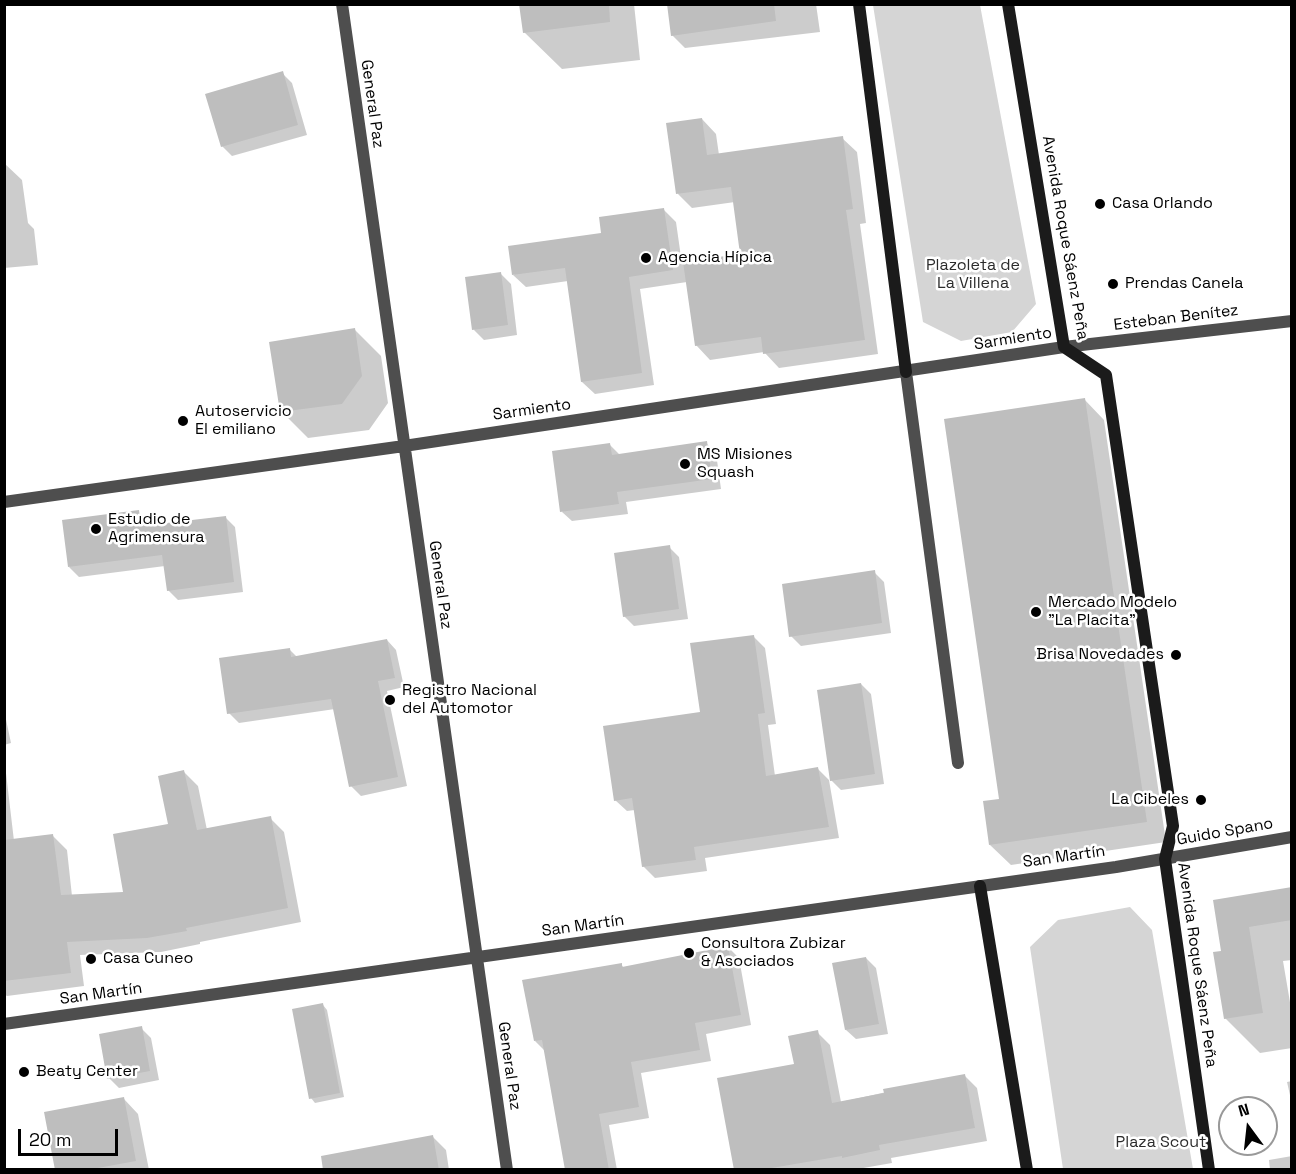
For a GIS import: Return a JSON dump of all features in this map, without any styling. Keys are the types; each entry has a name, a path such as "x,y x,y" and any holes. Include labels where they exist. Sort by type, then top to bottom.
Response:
{"main road":[{"path":"859,4 906,372"},
{"name":"Avenida Roque Sáenz Peña","path":"1008,4 1064,347 1106,375 1173,826 1165,859 1209,1170"},
{"path":"980,886 1027,1170"}],"street":[{"name":"General Paz","path":"342,4 507,1170"},
{"name":"Esteban Benítez","path":"1064,347 1292,321"},
{"name":"Sarmiento","path":"4,502 404,446 1064,347"},
{"path":"906,372 958,763"},
{"name":"Guido Spano","path":"1165,859 1292,837"},
{"name":"San Martín","path":"4,1024 1165,859"}],"green space":[{"name":"Plazoleta de La Villena","path":"873,5 980,5 1036,304 1012,332 961,341 923,322"},
{"name":"Plaza Scout","path":"1130,907 1152,930 1193,1169 1063,1169 1030,947 1058,920"}],"building":[{"path":"519,4 609,4 610,22 523,33"},
{"path":"667,4 774,4 776,21 671,36"},
{"path":"283,71 298,125 221,147 205,94"},
{"path":"702,118 707,155 843,136 853,209 846,210 865,340 763,354 761,337 695,346 683,262 740,254 731,187 676,194 666,123"},
{"path":"664,208 673,270 629,277 642,373 581,382 565,268 512,275 508,246 601,233 599,217"},
{"path":"501,272 508,325 472,330 465,277"},
{"path":"355,328 362,376 342,404 280,412 269,342"},
{"name":"Mercado Modelo \"La Placita\"","path":"1085,398 1147,822 989,845 983,801 999,799 944,419"},
{"path":"707,441 712,479 617,492 619,504 560,512 552,451 610,443 612,455"},
{"path":"139,510 141,526 226,516 234,582 167,591 162,555 68,567 62,520"},
{"path":"670,545 679,609 623,617 614,553"},
{"path":"875,570 882,623 789,637 782,584"},
{"path":"754,635 765,713 758,714 766,776 818,767 829,827 694,847 696,860 642,867 632,798 614,801 603,726 700,712 690,643"},
{"path":"387,639 395,678 378,681 398,777 349,787 331,699 227,714 219,658 290,648 291,657"},
{"path":"861,683 875,774 830,781 817,690"},
{"path":"184,770 197,830 271,816 288,908 147,938 67,942 71,973 4,981 4,840 53,834 61,895 123,892 113,834 168,824 158,776"},
{"path":"1292,887 1292,920 1249,927 1263,1013 1224,1019 1213,952 1221,951 1213,900"},
{"path":"728,946 741,1015 695,1023 700,1050 631,1062 639,1107 599,1114 609,1170 565,1170 542,1040 534,1041 522,980 622,963 622,967"},
{"path":"866,957 879,1024 845,1030 832,963"},
{"path":"323,1003 340,1093 309,1099 292,1009"},
{"path":"142,1026 150,1071 107,1079 99,1034"},
{"path":"818,1030 832,1103 884,1093 883,1089 965,1074 975,1128 879,1145 880,1150 842,1158 842,1156 760,1170 734,1170 717,1078 794,1064 788,1036"},
{"path":"124,1097 136,1161 87,1170 55,1170 44,1112"},
{"path":"433,1135 439,1170 323,1170 321,1156"}],"place":[{"name":"Casa Orlando","path":"1100,204"},
{"name":"Agencia Hípica","path":"646,258"},
{"name":"Prendas Canela","path":"1113,284"},
{"name":"Autoservicio El emiliano","path":"183,421"},
{"name":"MS Misiones Squash","path":"685,464"},
{"name":"Estudio de Agrimensura","path":"96,529"},
{"name":"Mercado Modelo \"La Placita\"","path":"1036,612"},
{"name":"Brisa Novedades","path":"1176,655"},
{"name":"Registro Nacional del Automotor","path":"390,700"},
{"name":"La Cibeles","path":"1201,800"},
{"name":"Consultora Zubizar & Asociados","path":"689,953"},
{"name":"Casa Cuneo","path":"91,959"},
{"name":"Beaty Center","path":"24,1072"}]}
